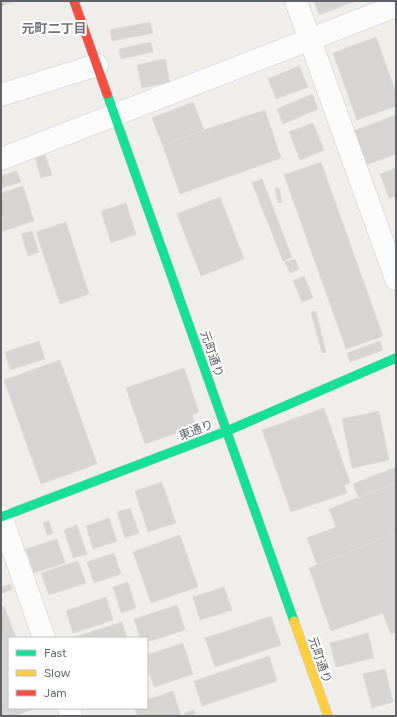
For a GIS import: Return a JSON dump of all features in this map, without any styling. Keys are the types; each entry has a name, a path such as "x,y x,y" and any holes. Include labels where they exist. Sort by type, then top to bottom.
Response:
{"street":[{"name":"元町通り","path":"74,1 328,716"},
{"path":"296,1 396,279"},
{"path":"1,159 309,38 396,6"},
{"path":"1,95 97,65"},
{"name":"東通り","path":"1,517 227,431 396,358"},
{"path":"1,517 44,637"}],"building":[{"path":"1,1 17,1 1,6"},
{"path":"314,1 354,1 354,2 319,15"},
{"path":"150,22 153,33 112,41 110,30"},
{"path":"376,37 396,93 396,106 357,120 333,53"},
{"path":"151,42 153,52 121,59 119,49"},
{"path":"165,59 170,82 142,88 137,65"},
{"path":"299,66 308,87 276,99 268,79"},
{"path":"312,94 318,109 283,124 277,109"},
{"path":"193,102 204,130 163,146 152,118"},
{"path":"265,110 281,158 180,194 163,146 204,130"},
{"path":"396,115 396,154 366,165 353,131"},
{"path":"313,123 324,150 300,160 289,132"},
{"path":"45,155 52,175 41,178 35,158"},
{"path":"321,162 383,336 346,349 284,175"},
{"path":"396,168 396,196 389,198 380,174"},
{"path":"17,171 21,182 1,188 1,176"},
{"path":"262,179 292,257 283,261 252,183"},
{"path":"23,186 34,221 1,232 1,220 3,219 1,213 1,193"},
{"path":"275,188 279,188 282,202 278,203"},
{"path":"220,197 244,259 201,276 177,214"},
{"path":"126,203 136,234 111,243 101,211"},
{"path":"66,222 89,294 60,304 36,232"},
{"path":"32,231 39,252 28,256 21,234"},
{"path":"295,259 299,269 290,273 285,262"},
{"path":"304,276 313,298 302,302 293,281"},
{"path":"316,311 326,352 322,353 311,312"},
{"path":"39,341 45,359 10,370 5,352"},
{"path":"380,341 383,350 350,362 347,353"},
{"path":"60,360 97,464 41,484 4,380"},
{"path":"184,368 199,412 192,415 196,426 145,444 126,388"},
{"path":"324,408 350,483 344,485 347,493 291,512 262,430"},
{"path":"379,411 389,460 352,468 342,419"},
{"path":"396,467 396,483 359,498 353,484"},
{"path":"162,482 176,523 148,532 135,491"},
{"path":"396,483 396,533 317,565 307,538 336,527 329,509"},
{"path":"130,508 139,533 125,538 117,512"},
{"path":"109,518 117,541 93,549 86,526"},
{"path":"49,521 53,533 47,535 43,523"},
{"path":"77,525 87,554 73,558 64,530"},
{"path":"396,533 396,632 391,634 383,613 331,631 309,568"},
{"path":"180,535 198,587 151,603 133,552"},
{"path":"57,539 65,563 34,573 26,549"},
{"path":"114,553 121,574 94,583 87,562"},
{"path":"78,561 86,583 49,595 41,573"},
{"path":"128,582 136,608 121,613 113,587"},
{"path":"10,584 12,589 1,594 1,587"},
{"path":"224,587 232,610 200,620 193,597"},
{"path":"106,597 113,620 73,633 66,611"},
{"path":"177,605 185,630 148,642 148,637 140,637 134,619"},
{"path":"4,606 16,637 8,637 8,709 33,709 15,716 1,716 1,607"},
{"path":"271,616 281,645 215,667 205,638"},
{"path":"122,622 127,637 75,637"},
{"path":"368,633 374,658 336,667 330,643"},
{"path":"183,643 193,674 154,687 148,668 148,655"},
{"path":"269,656 277,681 202,706 194,681"},
{"path":"385,669 393,702 372,708 363,674"},
{"path":"173,691 181,716 137,716 135,709 148,709 148,700"},
{"path":"194,710 195,714 185,716 184,713"}],"traffic: fast":[{"path":"107,94 294,621"},
{"path":"1,517 227,431 396,358"}],"traffic: slow":[{"path":"294,621 328,716"}],"traffic: jam":[{"path":"74,1 107,94"}],"district":[{"name":"元町二丁目","path":"54,28"}]}
